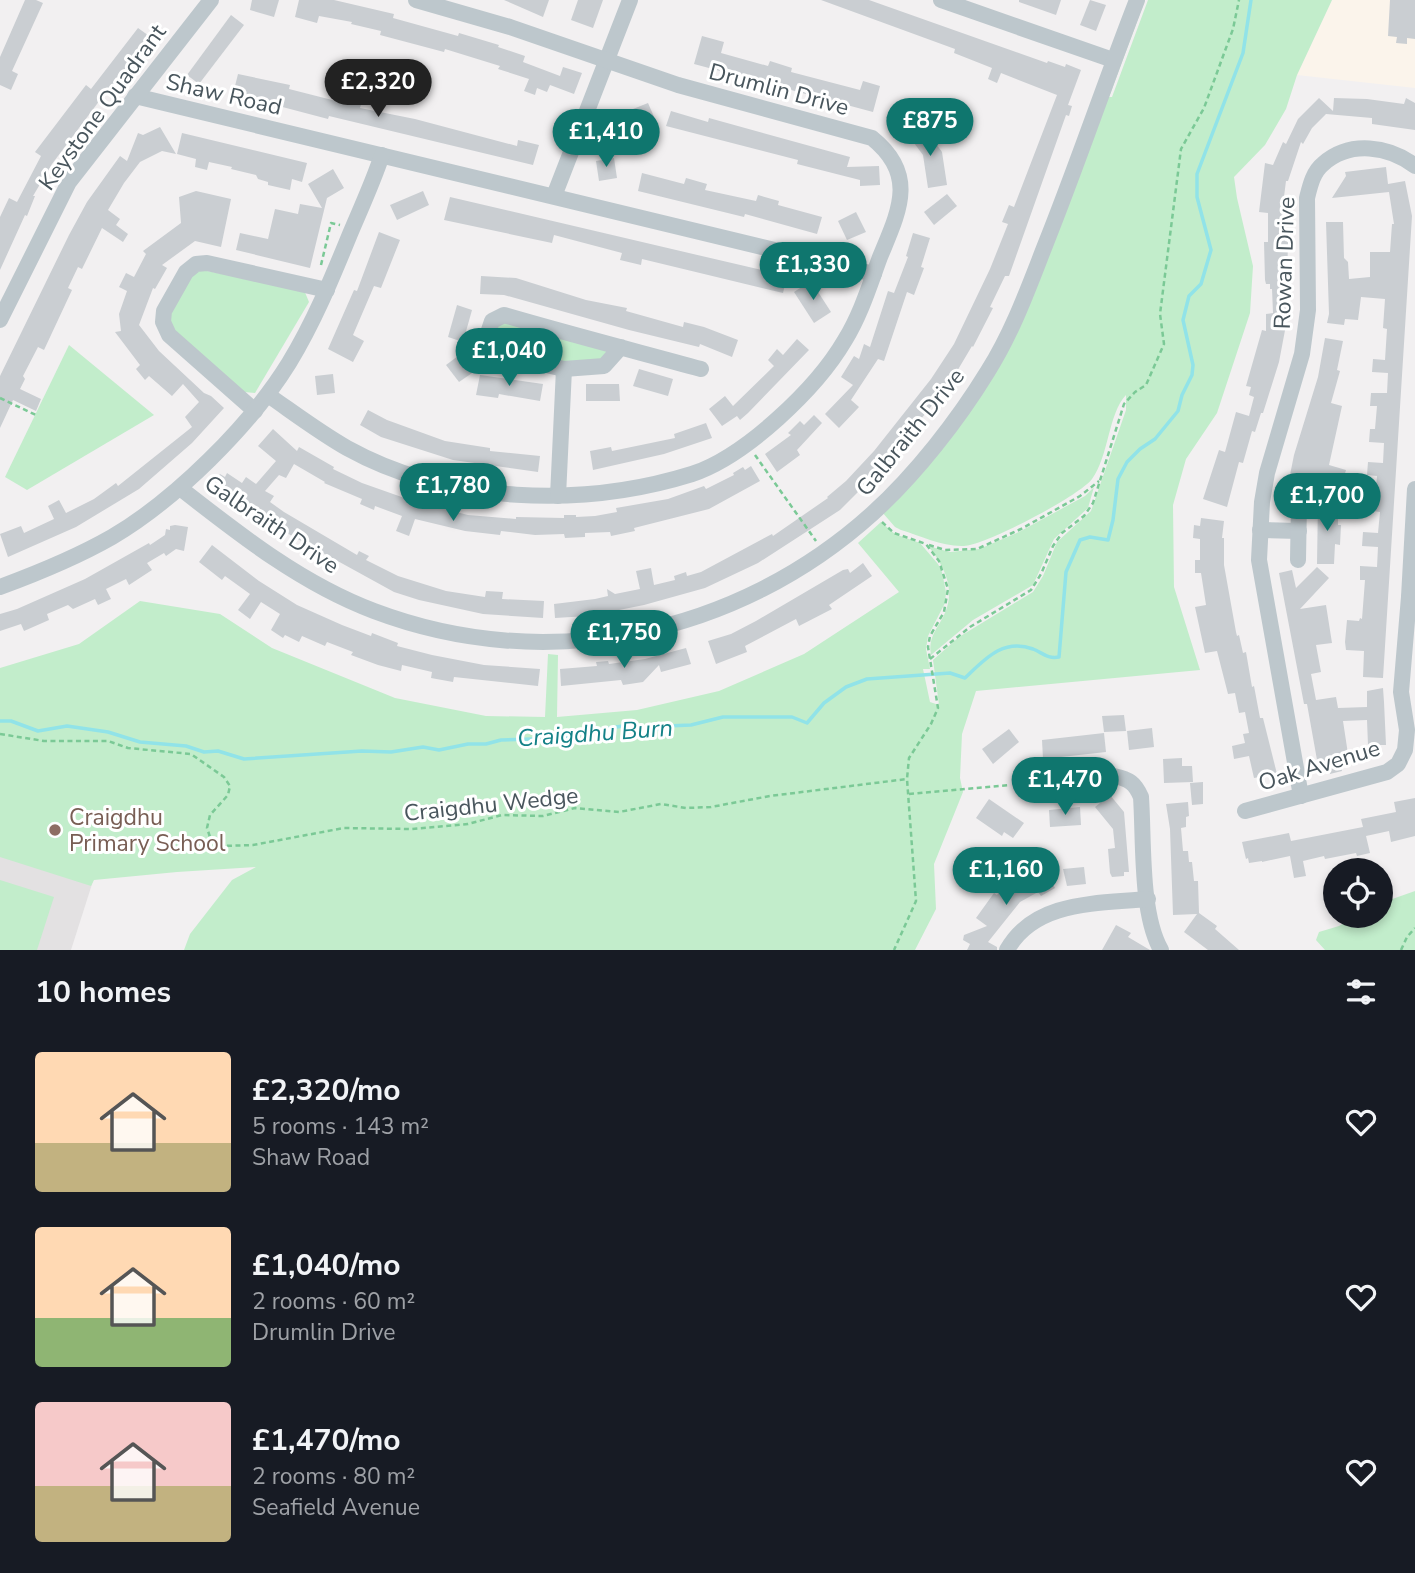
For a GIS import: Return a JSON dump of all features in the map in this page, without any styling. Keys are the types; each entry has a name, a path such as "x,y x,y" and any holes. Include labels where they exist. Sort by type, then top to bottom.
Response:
{"street":[{"name":"Keystone Quadrant","path":"0,320 69,182 211,0"},
{"name":"Drumlin Drive","path":"268,395 349,449 429,480 502,494 586,495 692,474 715,464 749,443 794,402 833,358 858,316 892,228 902,193 900,174 884,148 872,138 678,85 510,27 416,0"},
{"path":"554,196 630,0"},
{"path":"941,0 1113,60"},
{"name":"Galbraith Drive","path":"180,488 258,547 339,596 407,623 481,638 564,643 651,631 725,607 796,571 825,552 873,513 909,476 989,370 1021,307 1137,0"},
{"name":"Shaw Road","path":"135,96 874,274"},
{"name":"Rowan Drive","path":"1301,796 1260,576 1260,530 1267,472 1302,354 1308,310 1307,198 1311,181 1322,165 1340,153 1361,148 1380,149 1402,156 1415,166"},
{"path":"0,587 39,572 112,537 180,488 255,411 268,395 308,330 382,155"},
{"path":"255,411 169,335 166,329 163,322 164,311 186,272 195,264 206,263 327,290"},
{"path":"621,347 604,366 564,369 494,354 485,342 492,321 504,315 621,347 701,369"},
{"path":"558,496 564,369"},
{"path":"1412,597 1415,489"},
{"path":"1298,561 1299,503"},
{"path":"1260,530 1299,531"},
{"name":"Oak Avenue","path":"1245,811 1387,772 1398,764 1405,750 1407,730 1401,692 1412,597"},
{"path":"1021,784 1114,776 1128,779 1136,786 1141,797 1147,899 1152,932 1161,950"},
{"path":"1007,950 1026,927 1053,911 1147,899"}],"path":[{"path":"930,659 970,627 1031,590 1062,533 1084,516 1093,503 1124,404 1135,391 1146,386 1164,344 1160,314 1181,149 1204,108 1233,29 1239,0"},
{"path":"326,268 320,267 331,223 343,226"},
{"path":"0,398 36,415"},
{"path":"752,451 813,536"},
{"path":"873,513 894,533 945,550 977,549 1021,529 1080,496 1099,481"},
{"path":"894,950 916,901 907,779 909,758 938,708 928,647 930,636 944,612 948,589 939,561 926,544"},
{"name":"Craigdhu Wedge","path":"0,734 44,741 108,741 128,748 191,754 224,777 230,786 228,795 211,815 207,828 210,837 222,846 253,845 344,828 412,830 467,824 502,815 543,816 575,808 619,812 661,804 686,808 711,807 769,796 907,779"},
{"path":"909,794 1021,784"},
{"path":"1401,950 1415,928"}],"shaded area":[{"path":"1332,0 1415,0 1415,88 1297,75"},
{"name":"Craigdhu Primary School","path":"130,765 71,950 0,950 0,780"}],"green space":[{"path":"1142,0 1145,0 1109,97 1112,97 1148,0 1332,0 1297,75 1286,109 1265,145 1234,177 1253,266 1250,313 1217,413 1186,459 1173,505 1174,587 1200,670 976,691 962,734 960,778 963,792 934,864 936,909 915,950 184,950 190,934 232,880 256,867 94,880 91,886 0,857 0,668 79,644 140,601 220,614 272,648 395,698 486,716 545,717 548,654 558,655 557,717 637,710 719,691 804,654 899,592 858,543 881,522 895,534 920,543 942,572 945,603 928,636 926,649 930,669 923,669 930,702 939,705 933,660 959,637 1033,592 1057,542 1091,511 1126,410 1126,395 1115,413 1102,459 1092,479 1052,507 1010,529 975,544 956,546 901,530 882,512 977,399"},
{"path":"197,269 304,290 309,302 255,393 244,392 171,329 169,312"},
{"path":"501,321 606,351 606,356 604,359 566,362 497,350 489,332"},
{"path":"69,345 154,415 27,490 5,477"},
{"path":"1094,487 1088,508 1054,539 1033,585 973,620 931,655 931,640 946,609 949,590 940,563 928,546 950,552 979,549 1019,532 1085,496"},
{"path":"0,880 54,897 37,950 0,950"},
{"path":"1415,891 1415,950 1325,950 1316,940 1319,932 1332,928 1393,928 1393,899"}],"building":[{"path":"25,0 43,3 12,71 18,74 11,90 0,85 0,57"},
{"path":"252,0 279,0 274,17 250,10"},
{"path":"299,0 334,0 394,14 393,18 499,45 498,47 525,56 523,62 560,76 563,67 582,73 574,94 550,85 547,92 537,88 535,95 524,91 529,79 498,69 500,66 445,49 444,52 380,35 381,31 351,24 352,22 319,16 317,23 295,17"},
{"path":"504,0 549,0 543,17"},
{"path":"578,0 603,0 593,28 571,20"},
{"path":"821,0 869,0 1047,63 1048,61 1065,67 1066,64 1081,70 1068,105 1072,106 1069,116 1066,115 1009,276 1005,276 990,307 993,308 973,347 950,383 900,445 903,447 840,510 758,563 705,588 604,615 555,618 554,604 608,596 607,589 615,594 640,589 636,571 651,568 654,585 675,580 674,576 686,572 687,576 701,572 772,534 773,536 828,498 874,451 931,379 954,344 990,269 1008,224 1002,222 1009,205 1014,207 1057,95 1001,73 997,83 988,79 992,68 954,53 955,49"},
{"path":"1019,0 1061,0 1056,15"},
{"path":"1090,0 1106,5 1096,31 1080,25"},
{"path":"1390,0 1415,0 1415,39 1407,38 1407,44 1396,43 1397,37 1388,36"},
{"path":"231,15 244,25 199,84 187,75"},
{"path":"138,28 152,38 111,90 109,88 52,164 33,196 27,216 25,215 0,270 0,217 9,198 17,202 41,156 35,152 86,85 91,89"},
{"path":"702,36 724,42 721,53 768,66 770,61 792,68 791,72 860,90 863,81 880,86 873,112 694,64"},
{"path":"238,74 290,85 289,89 340,102 341,96 362,101 360,108 415,119 517,146 518,140 539,145 533,165 329,116 328,119 233,94"},
{"path":"1319,98 1333,111 1334,98 1404,104 1406,98 1415,103 1415,130 1372,124 1372,118 1326,114 1312,128 1303,144 1301,142 1286,181 1281,220 1285,220 1285,241 1288,242 1286,325 1279,362 1263,413 1255,432 1252,431 1243,463 1239,462 1227,507 1203,499 1219,450 1225,452 1236,412 1249,416 1254,397 1249,395 1251,387 1246,386 1262,330 1266,331 1266,314 1273,313 1272,289 1265,280 1264,242 1268,242 1268,213 1259,212 1265,163 1273,165 1283,142 1286,144 1298,119"},
{"path":"897,101 911,110 900,128 886,118"},
{"path":"648,103 655,119 625,131 618,115"},
{"path":"671,111 708,122 709,118 850,157 847,167 879,166 880,185 860,186 860,180 797,164 798,160 666,126"},
{"path":"922,125 942,152 947,185 928,188 923,155 908,135"},
{"path":"160,127 176,154 162,151 140,162 124,183 108,210 120,219 116,225 128,234 123,242 102,228 82,269 78,267 68,288 72,290 44,350 38,347 23,376 25,379 20,389 41,399 36,411 13,400 0,428 0,376 69,235 87,202 120,156 127,161 138,133 143,135"},
{"path":"182,133 307,163 302,182 292,179 290,190 268,185 268,182 258,179 256,175 231,169 232,167 209,162 207,170 195,167 196,159 177,154"},
{"path":"614,158 617,178 599,181 596,161"},
{"path":"1386,167 1388,184 1405,181 1412,216 1383,678 1363,677 1364,651 1346,650 1345,642 1347,620 1362,619 1365,580 1360,580 1360,566 1377,567 1378,547 1362,546 1363,532 1378,533 1380,512 1365,510 1366,498 1375,498 1377,476 1367,475 1368,462 1383,463 1384,443 1369,442 1370,429 1375,429 1377,406 1370,406 1371,393 1387,393 1388,373 1372,372 1373,359 1385,360 1385,299 1361,297 1358,320 1345,319 1344,325 1327,323 1326,222 1343,222 1344,258 1348,262 1349,279 1370,277 1370,252 1390,252 1394,224 1389,192 1332,198 1346,176 1345,172"},
{"path":"333,169 344,188 327,198 310,268 236,250 240,233 268,239 275,209 298,214 300,204 322,208 308,184"},
{"path":"642,173 684,184 686,178 707,184 705,190 756,201 758,195 779,201 778,205 822,217 817,234 745,214 744,217 638,191"},
{"path":"196,191 231,199 221,247 195,241 162,265 167,268 155,289 153,288 139,325 159,351 224,408 192,443 139,489 76,527 8,557 0,534 21,526 24,533 54,519 48,506 59,500 66,513 94,499 116,483 118,486 192,427 185,417 199,402 183,384 172,396 149,376 145,380 136,369 140,365 115,332 121,331 119,314 127,291 119,287 126,273 134,277 146,254 143,251 181,223 179,197"},
{"path":"423,191 429,205 397,220 390,205"},
{"path":"947,194 957,206 934,225 924,212"},
{"path":"450,197 787,276 783,293 642,259 641,265 620,260 622,253 554,235 552,243 444,220"},
{"path":"856,212 866,232 847,240 838,221"},
{"path":"379,232 400,240 381,288 374,286 353,335 364,341 353,362 328,349 354,290 357,291"},
{"path":"913,233 930,238 921,267 924,268 914,295 907,292 884,361 878,359 851,400 859,407 839,428 825,414 853,385 841,377 854,356 859,359 864,344 870,347 888,291 894,293 908,257 906,256"},
{"path":"481,276 516,278 586,300 627,308 626,311 683,327 684,322 704,327 738,340 732,357 700,344 699,347 629,330 504,295 480,294"},
{"path":"811,281 831,312 814,323 794,292"},
{"path":"457,305 472,310 463,342 448,337"},
{"path":"1325,338 1343,341 1337,370 1340,371 1331,403 1342,406 1329,465 1346,470 1343,480 1327,475 1326,499 1308,498 1302,493 1303,477 1290,475 1318,377"},
{"path":"797,339 809,350 740,420 737,416 722,426 709,409 725,396 733,406 774,366 768,360 777,349 783,355"},
{"path":"462,353 475,371 459,382 446,365"},
{"path":"639,369 673,379 668,396 633,386"},
{"path":"333,374 335,393 317,395 315,376"},
{"path":"480,375 543,384 540,401 499,394 498,398 476,395"},
{"path":"586,384 619,384 620,401 586,401"},
{"path":"368,410 387,420 445,441 490,448 490,451 540,456 538,472 453,460 381,437 360,425"},
{"path":"814,415 822,423 797,450 800,455 777,472 765,454 791,435 788,433 800,421 804,425"},
{"path":"706,423 712,438 664,454 593,470 590,451 611,447 612,451 675,438 674,434"},
{"path":"273,429 297,451 299,447 334,467 333,469 362,483 413,501 468,515 516,519 564,518 564,515 595,516 617,512 616,508 668,499 704,486 706,489 734,475 733,473 743,467 745,470 751,466 760,481 709,509 634,528 635,531 611,536 610,532 585,533 585,537 565,538 564,534 535,535 501,531 500,535 465,531 415,519 409,536 396,531 402,516 375,506 374,510 360,504 362,499 324,483 294,464 286,478 279,475 265,491 274,496 270,502 284,512 357,555 359,551 369,556 366,560 398,576 446,591 485,597 486,591 503,592 502,599 544,601 543,618 483,614 394,592 274,526 214,483 220,474 225,477 227,473 242,483 246,477 256,484 276,461 258,446"},
{"path":"1318,502 1335,502 1335,517 1338,517 1338,525 1341,525 1340,545 1335,544 1334,564 1317,564"},
{"path":"1201,518 1224,521 1224,565 1236,632 1243,653 1246,652 1252,687 1254,686 1260,718 1263,718 1277,774 1254,778 1249,756 1234,759 1232,746 1245,743 1243,734 1249,733 1245,712 1239,713 1235,693 1228,694 1217,651 1205,653 1195,607 1206,605 1201,573 1195,573 1195,560 1200,560 1200,539 1193,538 1194,525 1200,526"},
{"path":"170,526 188,527 184,551 176,549 166,556 164,553 147,563 152,570 129,585 126,579 106,589 111,599 98,605 95,599 73,609 68,605 47,614 49,620 24,631 21,624 0,631 0,614 85,579 149,543 150,545 165,535 166,529 170,530"},
{"path":"212,545 259,581 297,605 342,625 371,636 372,633 398,643 397,646 432,655 484,665 540,669 538,686 454,677 453,682 431,678 432,672 402,665 401,671 378,665 327,642 325,646 302,636 299,642 285,635 283,638 271,630 280,614 261,602 250,619 238,610 250,594 225,576 222,580 199,562"},
{"path":"863,563 872,576 829,605 832,609 799,626 796,619 745,646 747,652 716,664 708,641 731,634 843,570 848,569 850,573"},
{"path":"1317,567 1329,578 1300,609 1326,605 1332,643 1316,645 1321,672 1311,674 1316,700 1336,697 1338,708 1367,707 1367,691 1383,688 1384,702 1386,745 1368,745 1367,720 1343,721 1351,764 1341,766 1342,771 1330,774 1329,769 1319,771 1279,573 1292,570 1296,588"},
{"path":"686,648 691,664 661,672 659,665 643,682 623,685 621,680 561,686 560,669 597,666 596,662 608,661 609,664 645,659"},
{"path":"1124,715 1126,731 1104,732 1102,716"},
{"path":"1152,728 1154,747 1129,750 1127,731"},
{"path":"1009,729 1019,742 993,764 982,749"},
{"path":"1104,733 1106,752 1043,759 1042,740"},
{"path":"1182,758 1182,766 1192,766 1193,782 1164,783 1163,759"},
{"path":"1203,782 1203,804 1192,805 1190,783"},
{"path":"1110,795 1124,812 1129,872 1124,872 1124,876 1112,877 1110,873 1108,849 1115,848 1113,829 1095,807"},
{"path":"1415,798 1415,836 1391,842 1389,831 1366,836 1370,853 1330,858 1324,856 1303,861 1306,876 1294,878 1290,856 1249,863 1248,858 1246,859 1242,842 1289,833 1291,841 1363,827 1361,819 1396,812 1394,802"},
{"path":"989,799 1024,823 1013,838 1004,832 1002,836 976,818"},
{"path":"1188,802 1189,816 1186,817 1186,827 1181,828 1183,851 1188,851 1194,881 1198,881 1199,913 1217,926 1215,929 1239,950 1208,950 1184,932 1197,914 1173,915 1170,829 1166,804"},
{"path":"1080,807 1081,825 1050,827 1049,810"},
{"path":"1084,867 1086,884 1067,886 1063,869"},
{"path":"1044,868 1055,888 1041,896 1038,892 1020,902 988,942 997,947 997,950 967,950 970,944 963,940 964,935 987,926 976,918 994,893 997,895 1006,882 1017,876 1020,882"},
{"path":"1116,925 1131,933 1128,937 1150,950 1102,950"}],"waterway":[{"name":"Craigdhu Burn","path":"0,721 11,721 38,731 67,726 108,732 140,742 186,746 204,752 218,751 244,759 362,751 391,752 423,747 439,750 501,740 566,738 623,726 645,734 667,726 691,725 723,717 792,717 807,723 824,703 846,687 867,679 950,673 965,678 995,652 1013,646 1059,657 1066,572 1080,540 1090,537 1108,540 1118,479 1127,462 1155,439 1178,411 1192,375 1193,365 1183,320 1189,296 1201,284 1211,250 1197,197 1197,174 1243,53 1251,0"}],"place":[{"name":"Craigdhu Primary School","path":"55,830"}]}
